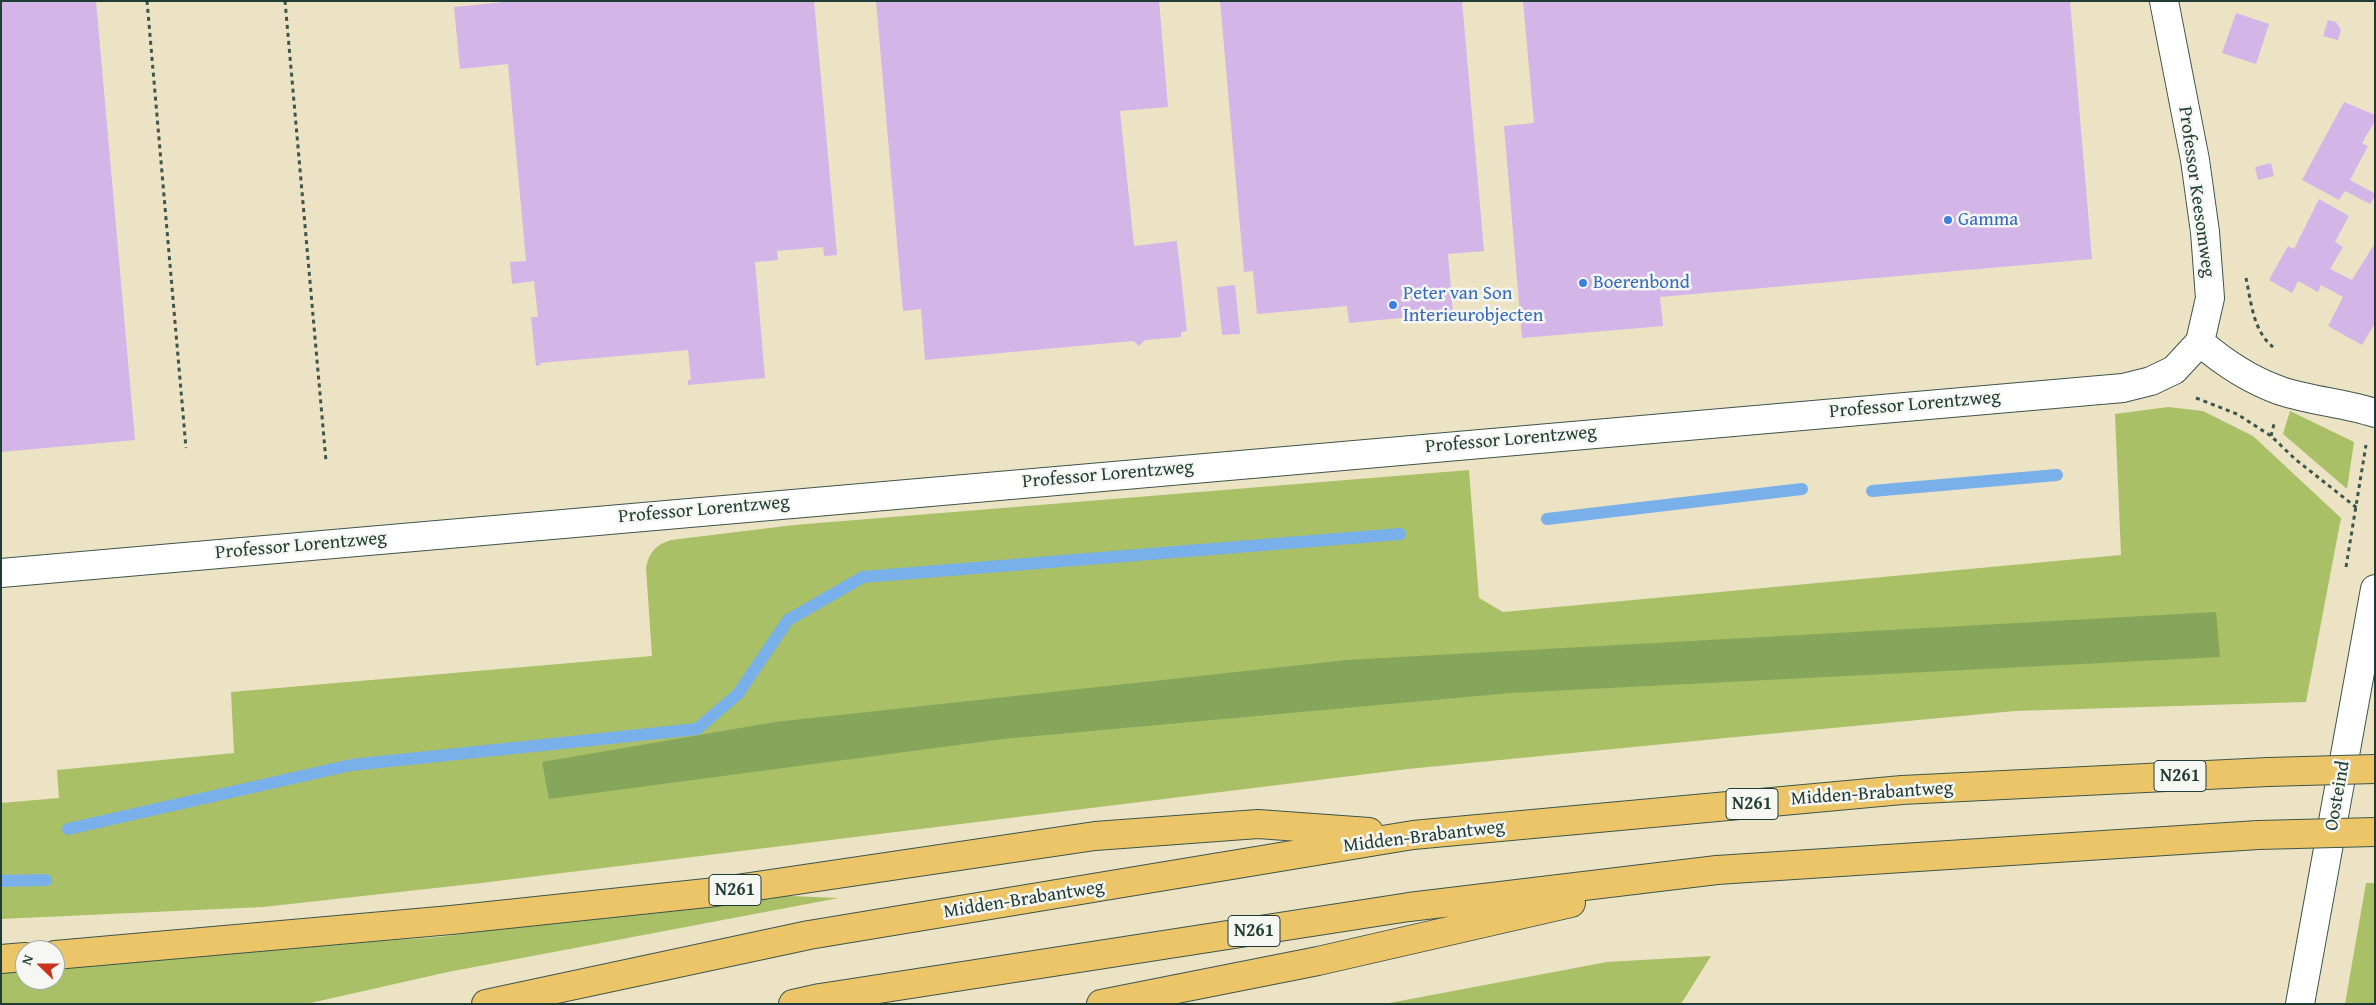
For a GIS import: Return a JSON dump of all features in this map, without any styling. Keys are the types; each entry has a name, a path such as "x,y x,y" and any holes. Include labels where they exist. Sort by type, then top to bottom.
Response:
{"highway":[{"name":"Midden-Brabantweg","path":"486,1004 809,935 1413,835 1902,790 2268,772 2375,769"},
{"name":"N261","path":"65,954 432,921 716,892 1095,836 1258,824 1413,835"},
{"name":"N261","path":"793,1004 820,998 1408,908 1717,870 2258,835 2375,832"},
{"name":"N261","path":"1101,1004 1318,961 1717,870"},
{"path":"1,959 15,958"}],"street":[{"name":"Professor Keesomweg","path":"2164,1 2195,160 2205,232 2210,298 2200,342"},
{"name":"Professor Lorentzweg","path":"1,573 2123,388 2151,381 2174,370 2200,342"},
{"path":"2200,342 2225,364 2261,383 2282,391 2375,413"},
{"name":"Oosteind","path":"2300,1004 2375,589"}],"path":[{"path":"147,1 186,448"},
{"path":"285,1 326,461"},
{"name":"Professor Keesomweg","path":"2244,270 2254,318 2268,343 2275,349"},
{"path":"2151,381 2237,414 2271,436 2295,459 2357,508"}],"green space":[{"path":"2168,407 2203,411 2253,436 2341,518 2306,702 2015,711 1736,737 1408,769 481,883 263,907 1,919 1,803 59,798 57,770 234,753 231,692 652,656 646,568 651,553 661,544 671,540 794,525 1469,470 1479,598 1503,612 2121,555 2115,414"},
{"path":"2290,411 2354,442 2347,489 2283,434"},
{"path":"2216,612 2220,657 1511,693 1003,739 549,799 542,762 775,722 1347,660"},
{"path":"2366,883 2375,883 2375,1004 2345,1004"},
{"path":"766,895 839,898 448,972 306,1004 1,1004 1,968 15,967 15,990 65,990 65,963 439,937"},
{"path":"1711,956 1681,1004 1384,1004 1607,962"}],"building":[{"path":"1,1 96,1 135,440 1,452"},
{"path":"514,1 814,1 837,255 824,256 823,247 777,251 778,260 755,262 765,378 688,385 688,380 691,380 688,350 540,363 541,365 536,366 531,317 538,317 534,281 512,284 510,262 526,261 508,64 460,69 454,7"},
{"path":"876,1 1159,1 1168,107 1120,111 1134,246 1177,241 1187,331 1181,332 1181,337 1145,340 1139,346 1133,341 925,360 921,309 903,311"},
{"path":"1220,1 1462,1 1484,251 1448,254 1453,313 1349,323 1347,306 1257,314 1253,271 1244,272"},
{"path":"1523,1 2070,1 2092,259 1660,297 1663,326 1522,338 1504,126 1534,123"},
{"path":"2236,13 2269,24 2256,64 2222,53"},
{"path":"2328,20 2336,22 2341,30 2338,40 2323,36"},
{"path":"2344,102 2375,115 2375,121 2362,143 2368,146 2350,180 2374,193 2375,196 2370,204 2345,191 2339,200 2302,180"},
{"path":"2271,163 2274,176 2258,180 2255,167"},
{"path":"2319,199 2349,216 2335,242 2343,247 2330,269 2352,280 2375,243 2375,323 2362,345 2328,326 2343,297 2321,285 2318,292 2298,281 2292,293 2269,280 2288,246 2294,249"},
{"path":"1235,285 1240,334 1222,335 1217,287"}],"waterway":[{"path":"1872,491 2057,475"},
{"path":"1547,519 1802,489"},
{"path":"68,829 351,765 697,729 738,694 788,620 863,577 1400,534"},
{"path":"1,881 46,880"}],"place":[{"name":"Gamma","path":"1948,220"},
{"name":"Boerenbond","path":"1583,283"},
{"name":"Peter van Son Interieurobjecten","path":"1393,305"}]}
